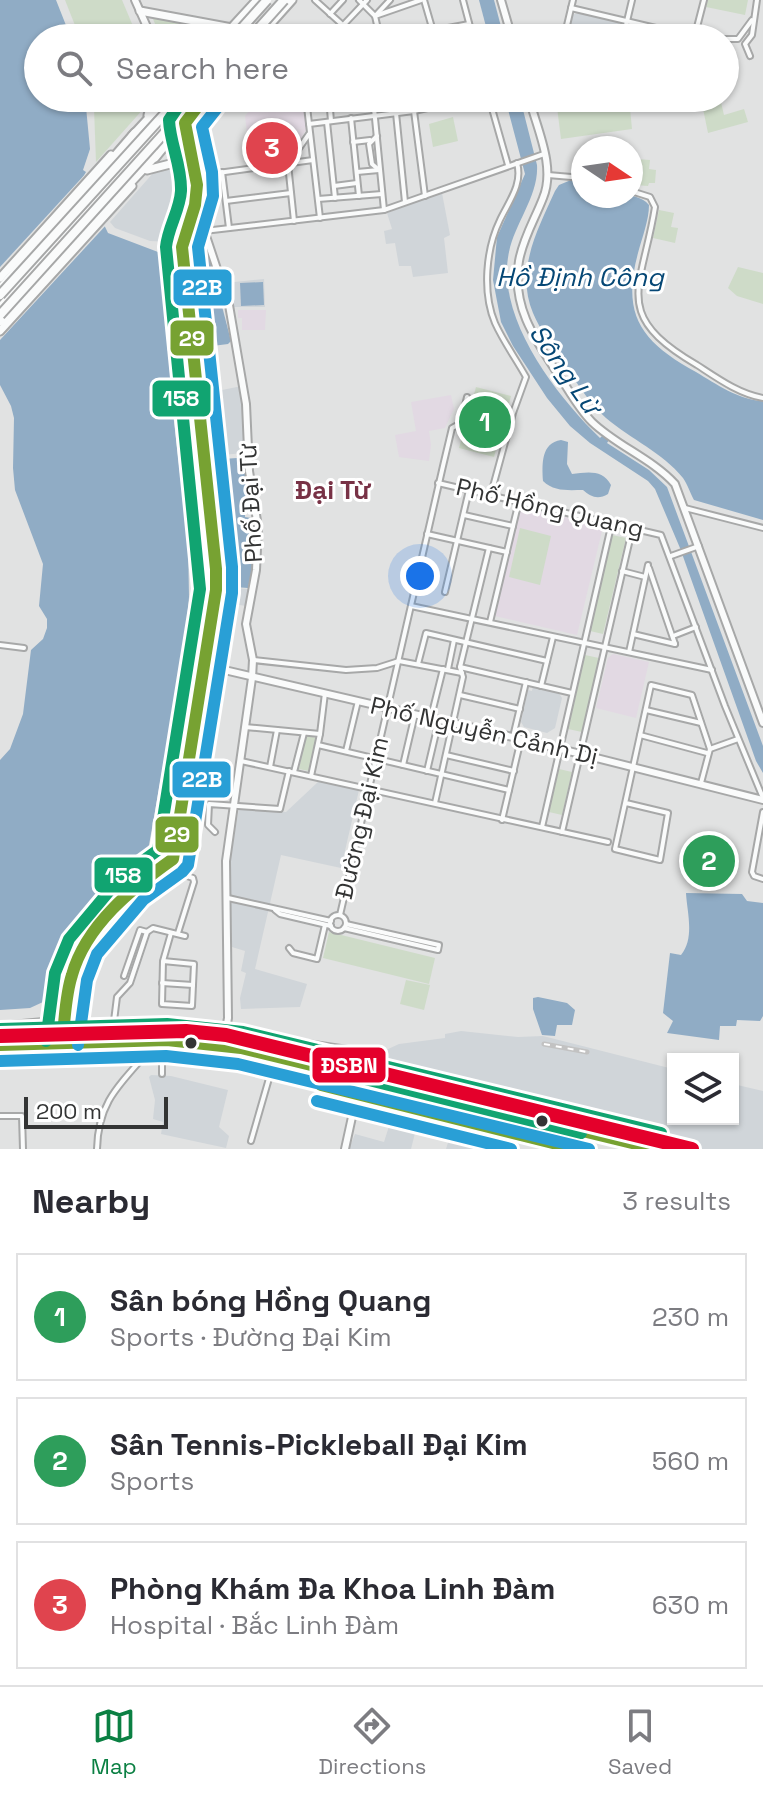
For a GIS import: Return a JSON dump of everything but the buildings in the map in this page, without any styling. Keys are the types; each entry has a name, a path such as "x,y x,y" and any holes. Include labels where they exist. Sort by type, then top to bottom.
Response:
{"highway":[{"path":"246,24 267,0"},
{"path":"263,24 284,0"},
{"path":"0,292 169,112"},
{"path":"0,318 184,112"},
{"path":"0,292 135,133"},
{"path":"0,318 157,154"}],"main road":[{"path":"135,0 146,24"},
{"path":"236,24 257,0"},
{"path":"267,0 280,13"},
{"path":"270,24 292,0"},
{"path":"501,0 508,24"},
{"path":"140,11 210,24"},
{"path":"146,121 149,112"},
{"path":"0,278 100,166 155,112"},
{"path":"62,1061 71,976 83,946 132,888 166,866 176,849 216,590 216,569 189,369 182,247 195,203 182,112"},
{"path":"0,331 147,170 193,112"},
{"path":"532,112 548,175 543,199 525,238 519,262 517,288 524,319 591,421 666,474 675,484 763,723"},
{"path":"166,866 174,794 209,585 175,239 192,177 173,114"},
{"path":"147,170 170,164 192,177"},
{"name":"Phố Đại Từ","path":"195,203 229,305 246,404 249,471 258,527 256,570 246,624 253,660 252,678 226,861 227,1031 223,1045"},
{"path":"188,219 195,220 204,231"},
{"name":"Phố Nguyễn Cảnh Dị","path":"196,664 763,799"},
{"path":"0,1045 167,1040 223,1045 657,1149"},
{"path":"0,1062 197,1058 302,1080 515,1133 554,1146 577,1149"},
{"path":"302,1080 306,1063"},
{"path":"345,1149 357,1094"},
{"path":"589,1149 593,1133"}],"street":[{"path":"315,0 343,24"},
{"path":"330,14 343,0"},
{"path":"375,16 390,0"},
{"path":"375,16 422,0 431,24"},
{"path":"463,0 469,24"},
{"path":"567,24 573,0"},
{"path":"626,24 632,0"},
{"path":"698,24 704,0"},
{"path":"750,56 745,44 752,35 757,0"},
{"path":"345,24 363,1 375,16 377,24"},
{"path":"571,8 640,24"},
{"path":"739,38 753,18"},
{"path":"308,112 320,218"},
{"path":"329,112 335,198"},
{"path":"375,112 384,210"},
{"path":"309,124 405,112"},
{"path":"414,112 425,196"},
{"path":"493,112 508,165"},
{"path":"396,113 405,203"},
{"path":"0,305 173,114"},
{"path":"351,118 359,196"},
{"path":"294,221 288,164 310,132"},
{"path":"353,142 375,138"},
{"path":"204,231 384,210 543,155"},
{"path":"192,177 313,160"},
{"path":"491,494 526,377 494,322 488,294 489,255 498,223 518,184 518,162"},
{"path":"356,172 379,170"},
{"path":"222,172 229,228"},
{"path":"548,175 571,175"},
{"path":"334,186 357,183"},
{"path":"226,201 291,193"},
{"path":"318,199 382,194"},
{"path":"643,195 650,197 655,207 639,277 640,310 645,323 655,337 673,351 741,392 763,398"},
{"name":"Đường Đại Kim","path":"340,915 438,483 452,428 461,423 467,397"},
{"name":"Phố Hồng Quang","path":"438,483 633,526 661,535 671,556"},
{"path":"445,592 469,490"},
{"path":"490,622 519,501"},
{"path":"685,508 763,528"},
{"path":"463,515 513,526"},
{"path":"542,827 612,522"},
{"path":"562,832 633,526"},
{"path":"427,534 507,552"},
{"path":"696,546 671,556 763,799"},
{"path":"435,804 459,695 471,619 489,548"},
{"path":"629,652 648,565 675,644 633,634"},
{"path":"622,571 645,577"},
{"path":"411,606 712,670"},
{"path":"673,636 696,627"},
{"path":"418,664 426,633 547,661"},
{"path":"541,686 553,637"},
{"path":"427,771 445,669 454,640"},
{"path":"0,645 24,648"},
{"path":"253,660 346,670 377,668 399,661 526,682 572,693"},
{"path":"502,820 514,771 526,682"},
{"path":"626,803 668,813 660,860 615,849 651,685 692,695 708,751 701,786"},
{"path":"311,776 325,693"},
{"path":"459,695 520,709"},
{"path":"346,751 358,701"},
{"path":"646,710 701,723"},
{"path":"403,765 415,714"},
{"path":"245,727 320,734"},
{"path":"270,767 277,730"},
{"path":"215,832 208,825 209,804 280,809 304,733"},
{"path":"640,735 708,751 738,739"},
{"path":"318,745 509,790"},
{"path":"446,755 514,771"},
{"path":"241,761 608,842"},
{"path":"763,812 760,844 752,872 763,879"},
{"path":"163,961 194,964 192,1006 162,1004 163,961 194,882 193,878 166,866"},
{"path":"228,898 272,908 280,914 329,924 337,931 345,926 439,948"},
{"path":"289,948 293,953 317,959 333,917 340,915 345,926"},
{"path":"0,1025 65,1021 88,1028 113,1029 117,997 130,983 147,932 153,928 185,936"},
{"path":"124,976 140,930 147,932"},
{"path":"162,983 193,985"},
{"path":"227,1031 361,1051"},
{"path":"162,1057 162,1074"},
{"path":"97,1149 105,1104 117,1084 142,1058"},
{"path":"251,1141 271,1073"},
{"path":"0,1116 22,1116 23,1149"},
{"path":"511,1149 515,1133"}],"shaded area":[{"path":"578,13 620,24 570,24 572,15"},
{"path":"248,112 305,112 307,128 247,133 245,116"},
{"path":"307,128 287,163 250,166 247,133"},
{"path":"171,169 184,178 170,242 150,241 115,228 110,222 154,172"},
{"path":"442,193 450,235 444,238 448,273 413,277 411,266 399,266 395,243 386,244 384,231 392,229 387,213"},
{"path":"264,279 265,307 233,307 225,283"},
{"path":"238,310 266,310 265,330 242,330"},
{"path":"242,386 246,453 207,456 202,394"},
{"path":"451,395 454,409 445,428 429,431 429,461 399,457 395,435 416,431 411,402"},
{"path":"521,507 597,524 602,531 577,635 495,616"},
{"path":"221,587 249,589 246,606 220,602"},
{"path":"613,654 649,662 636,718 596,708 608,658"},
{"path":"533,686 558,692 562,698 555,728 547,733 524,727 521,722 528,690 532,691"},
{"path":"319,781 359,790 341,868 281,855 255,969 307,984 300,1007 241,1009 240,998 246,973 241,971 245,951 232,947 229,865 239,808 286,812"},
{"path":"461,1031 518,1037 543,1036 667,1067 667,1125 739,1125 739,1085 763,1091 763,1149 673,1149 231,1040 231,1032 284,1043 375,1055 399,1044 445,1038 445,1034"},
{"path":"151,1075 171,1076 228,1090 219,1127 229,1136 226,1148 161,1134 163,1122 153,1119 155,1100"},
{"path":"397,1113 419,1117 411,1149 349,1149 355,1134 384,1142 391,1120 396,1121"},
{"path":"453,1127 500,1137 497,1149 446,1149"}],"green space":[{"path":"65,0 122,0 132,24 74,24"},
{"path":"708,0 748,0 745,15 706,7"},
{"path":"156,17 193,24 155,24 153,19"},
{"path":"744,109 748,122 708,133 704,112 723,112 724,115"},
{"path":"94,112 141,112 96,162"},
{"path":"558,112 630,112 632,129 561,139"},
{"path":"453,117 458,141 433,147 429,124"},
{"path":"643,159 650,160 649,169 656,170 655,183 643,186"},
{"path":"659,210 674,213 671,227 678,228 675,243 653,238"},
{"path":"738,267 763,273 763,304 737,296 728,288"},
{"path":"476,387 511,396 494,457 459,448"},
{"path":"520,528 551,536 540,585 509,577"},
{"path":"612,535 626,538 603,634 590,631"},
{"path":"585,655 599,658 582,732 568,729"},
{"path":"306,735 316,738 309,771 299,769"},
{"path":"559,769 572,772 562,815 549,812"},
{"path":"683,847 735,849 735,876 683,873"},
{"path":"329,932 435,958 429,984 323,958"},
{"path":"406,980 430,985 424,1010 400,1004"}],"water":[{"path":"0,0 56,0 65,24 24,24 24,112 86,112 90,149 82,179 108,233 158,252 161,256 173,413 188,543 189,597 185,642 149,845 144,858 109,885 63,944 53,988 43,1002 30,1008 0,1010 0,760 10,749 23,714 31,650 43,639 47,619 39,606 43,564 15,490 14,418 0,385"},
{"path":"479,0 494,0 500,24 485,24"},
{"path":"509,112 524,112 537,165 531,198 509,252 507,277 520,328 548,377 583,420 600,438 609,440 607,443 649,470 667,487 763,746 763,773 655,489 570,426 547,398 501,322 493,280 497,237 525,174"},
{"name":"Hồ Định Công","path":"571,180 571,208 643,208 643,200 649,205 633,275 632,294 640,325 649,338 677,361 737,395 763,401 763,520 694,500 675,469 616,426 593,405 539,325 528,297 528,266 542,220 559,185"},
{"path":"192,245 206,248 209,256 231,341 228,344 197,348 188,249"},
{"path":"263,282 264,305 241,306 240,283"},
{"path":"561,440 568,442 567,464 572,474 604,476 611,485 608,494 595,497 583,490 557,489 543,481 546,450"},
{"path":"237,458 237,465 245,465 248,502 245,503 245,517 251,518 253,536 253,562 248,588 221,586 209,460"},
{"path":"686,893 742,894 747,901 763,903 763,1016 760,1021 737,1020 736,1026 720,1026 719,1040 667,1033 673,1021 663,1013 670,953 681,955 688,941"},
{"path":"533,998 567,1003 575,1010 572,1025 557,1025 555,1036 542,1035 533,1009"}],"pier":[{"path":"89,170 90,174 0,284 0,267"},
{"path":"103,213 108,223 0,340 0,325"}],"railway":[{"path":"544,1044 587,1052"}],"transit line":[{"name":"158","path":"46,1041 55,973 69,939 121,877 158,850 200,589 166,247 181,191 169,120 174,112"},
{"name":"29","path":"62,1043 70,983 88,940 112,909 173,859 216,590 182,247 195,205 197,185 185,123 193,112"},
{"name":"22B","path":"78,1045 87,980 97,954 143,900 188,865 232,593 232,567 198,247 213,196 212,172 202,127 214,112"},
{"name":"158","path":"0,1029 167,1024 243,1032 661,1133"},
{"name":"ĐSBN","path":"0,1036 186,1031 226,1035 692,1149"},
{"name":"29","path":"0,1045 167,1040 241,1048 657,1149"},
{"name":"22B","path":"0,1061 166,1056 238,1064 589,1149"},
{"name":"158","path":"325,1069 581,1133"},
{"name":"29","path":"321,1085 577,1149"},
{"name":"22B","path":"317,1101 511,1149"}],"place":[{"name":"Phòng Khám Đa Khoa Linh Đàm","path":"272,148"},
{"name":"Sân bóng Hồng Quang","path":"485,422"},
{"name":"Sân Tennis-Pickleball Đại Kim","path":"709,861"}],"district":[{"name":"Đại Từ","path":"333,490"}],"water label":[{"name":"Sông Lừ","path":"565,369"}]}
